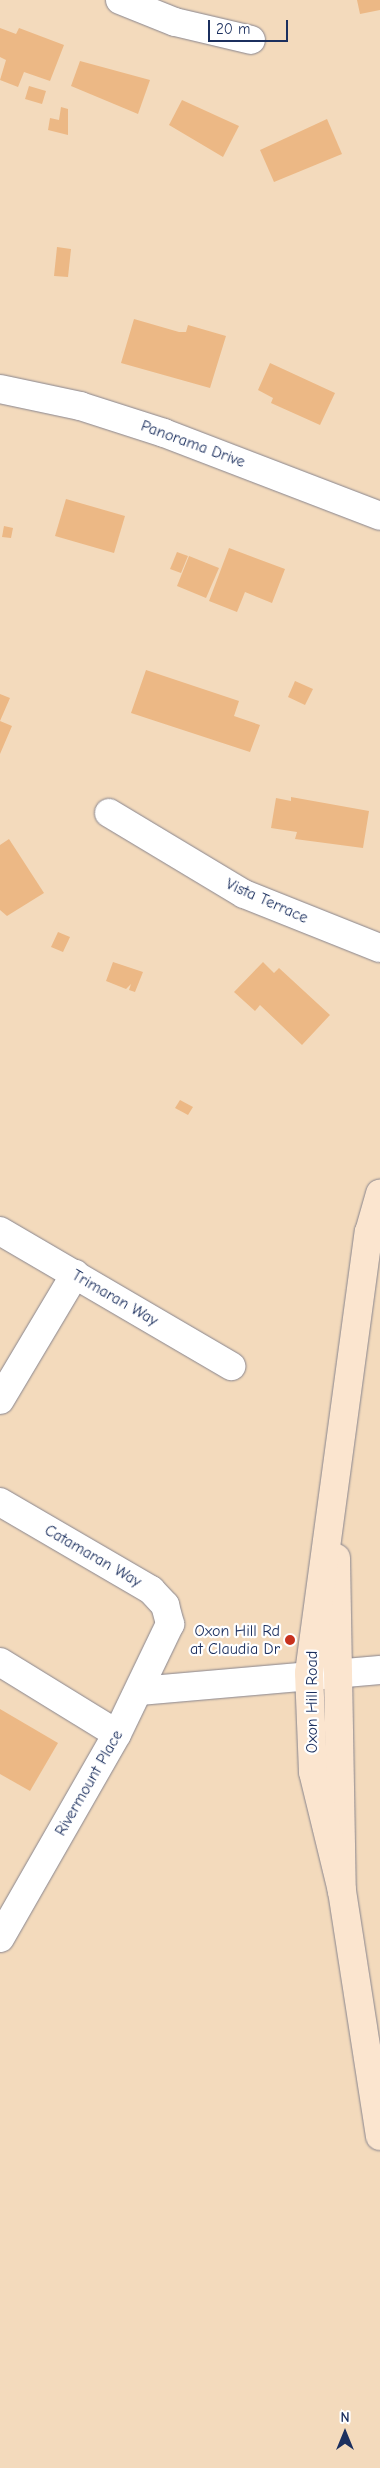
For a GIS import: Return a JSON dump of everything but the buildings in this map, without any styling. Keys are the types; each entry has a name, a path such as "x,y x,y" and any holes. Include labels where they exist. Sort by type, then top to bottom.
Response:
{"main road":[{"name":"Oxon Hill Road","path":"380,1194 367,1242 334,1511 320,1573 309,1674 314,1772 342,1891 380,2136"},
{"name":"Oxon Hill Road","path":"334,1511 340,1672 342,1891"}],"street":[{"path":"120,0 175,22 251,40"},
{"name":"Panorama Drive","path":"0,389 80,406 164,432 380,516"},
{"name":"Vista Terrace","path":"109,813 244,894 380,948"},
{"name":"Trimaran Way","path":"0,1231 231,1366"},
{"path":"0,1400 75,1274"},
{"name":"Catamaran Way","path":"0,1502 150,1590 165,1605 170,1624"},
{"name":"Rivermount Place","path":"0,1938 117,1734 170,1624"},
{"path":"0,1662 117,1734"},
{"path":"139,1691 309,1674 380,1670"}],"place":[{"name":"Oxon Hill Rd at Claudia Dr","path":"290,1640"}]}
